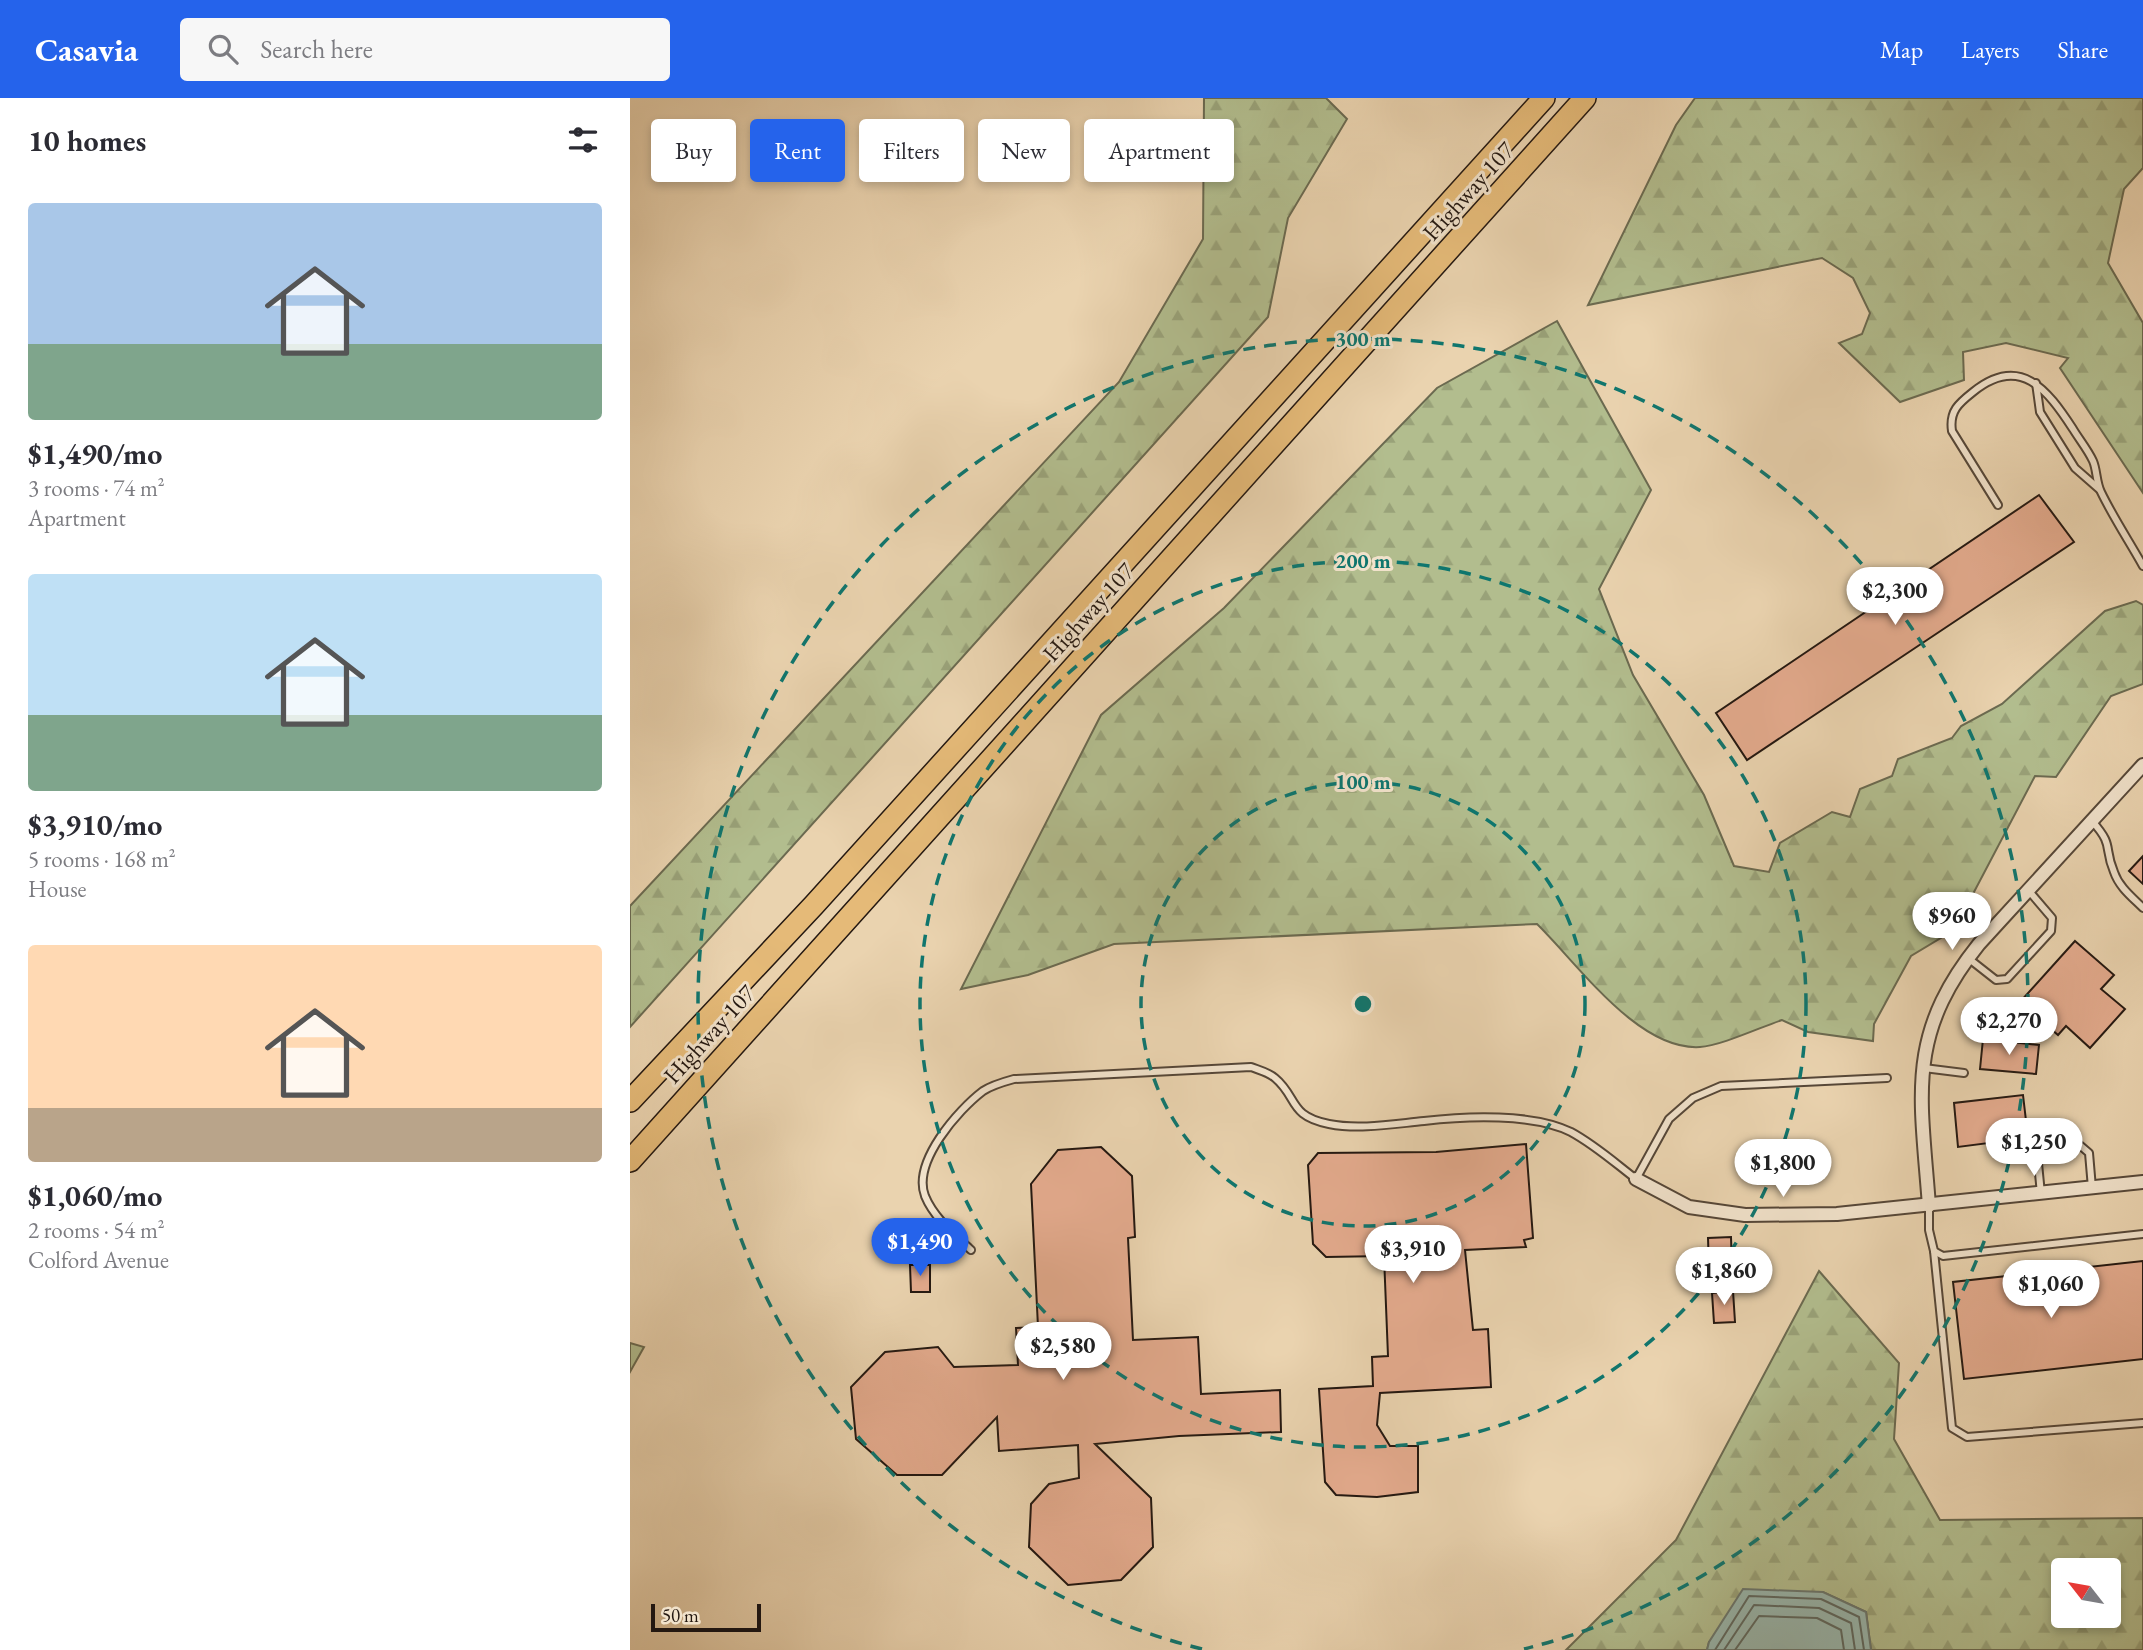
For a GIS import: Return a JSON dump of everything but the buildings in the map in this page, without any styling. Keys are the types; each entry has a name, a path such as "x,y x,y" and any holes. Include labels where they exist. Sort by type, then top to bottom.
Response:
{"highway":[{"name":"Highway 107","path":"630,1101 814,905 1544,98"},
{"name":"Highway 107","path":"630,1161 1585,98"}],"street":[{"path":"1929,1206 1922,1068 1931,1024 1948,989 1968,958 2143,765"},
{"path":"1636,1179 1689,1207 1745,1216 1837,1214 2143,1182"}],"lane":[{"path":"1998,505 1952,430 1950,418 1957,405 1982,385 2004,375 2036,383 2054,400 2093,461 2099,489 2143,566"},
{"path":"2036,383 2040,412 2075,468 2099,489"},
{"path":"2092,821 2108,839 2114,872 2123,889 2143,908"},
{"path":"1968,958 1996,980 2007,979 2052,931 2052,918 2029,891"},
{"path":"971,1250 937,1217 925,1195 922,1177 937,1142 967,1107 984,1091 1014,1079 1251,1067 1276,1079 1294,1107 1304,1116 1325,1124 1349,1128 1482,1119 1543,1122 1570,1132 1636,1179 1650,1147 1669,1119 1693,1098 1721,1086 1886,1079"},
{"path":"1922,1068 1964,1073"},
{"path":"2041,1194 2037,1153 2047,1143 2075,1140 2089,1153 2092,1188"},
{"path":"1929,1206 1929,1230 1934,1251 1952,1428 1967,1437 2143,1423"},
{"path":"1934,1251 1943,1256 2143,1234"}],"green space":[{"path":"1204,98 1326,98 1347,119 1288,218 1268,317 630,1027 630,906 1119,382 1203,239 1203,182 1234,182 1234,119 1204,119"},
{"path":"1695,98 2143,98 2143,168 2124,189 2108,263 2143,323 2143,493 2060,368 2068,358 2006,343 1963,352 1964,380 1900,402 1839,343 1862,334 1870,313 1853,278 1822,258 1588,305 1676,125"},
{"path":"1557,321 1651,490 1599,589 1633,675 1704,795 1734,866 1769,872 1780,843 1832,812 1850,817 1860,789 1892,776 1898,759 1952,738 1961,726 2002,704 2105,611 2136,601 2143,605 2143,684 2111,696 2056,777 2035,776 1954,930 1911,956 1874,1024 1873,1041 1808,1032 1782,1020 1708,1046 1677,1045 1654,1035 1611,1002 1537,924 1114,944 1028,975 961,989 1101,715 1224,608 1437,388"},
{"path":"1819,1271 1899,1363 1894,1439 1940,1520 2143,1518 2143,1650 1871,1650 1866,1612 1823,1592 1709,1642 1707,1650 1566,1650 1676,1540"},
{"path":"630,1343 644,1347 630,1372"}],"water":[{"path":"1743,1589 1823,1592 1866,1612 1871,1650 1707,1650 1709,1642"}]}
